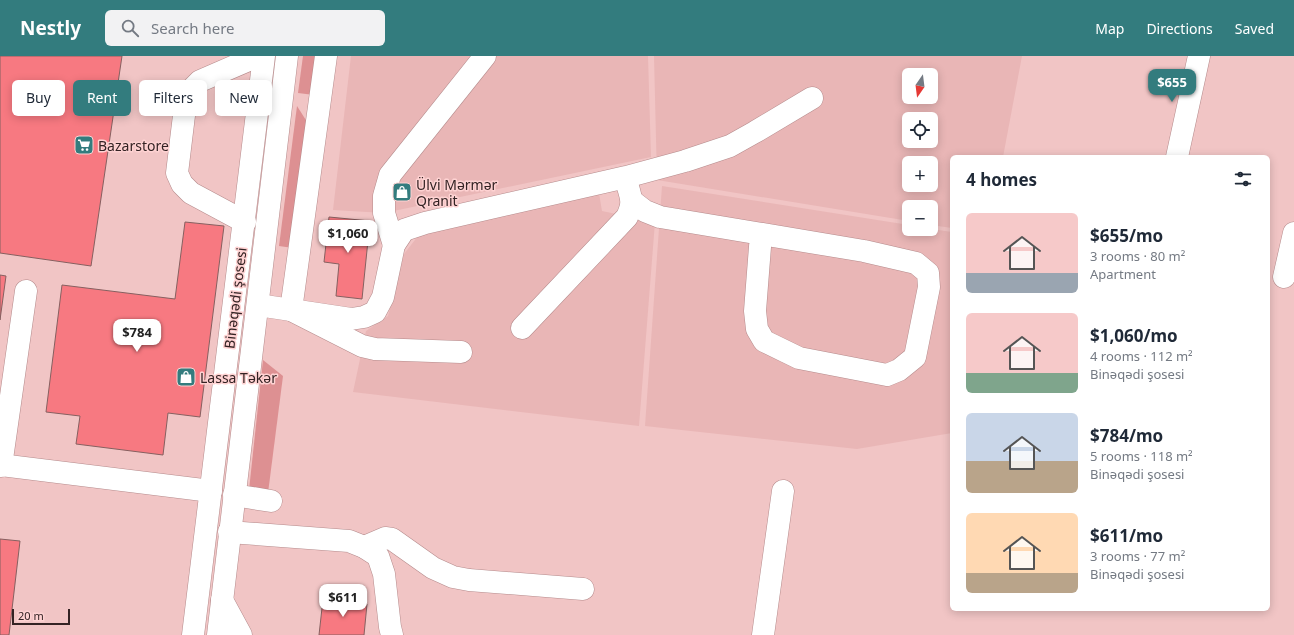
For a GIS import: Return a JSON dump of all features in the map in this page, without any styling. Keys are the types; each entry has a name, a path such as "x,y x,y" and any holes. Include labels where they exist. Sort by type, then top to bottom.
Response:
{"main road":[{"path":"245,222 191,193 182,184 177,173 186,98 192,89 200,81 258,56"},
{"name":"Binəqədi şosesi","path":"193,635 245,222 264,56"},
{"name":"Binəqədi şosesi","path":"231,631 222,600 287,56"},
{"path":"291,310 326,56"},
{"path":"394,245 384,213 384,196 390,175 485,56"},
{"path":"1177,155 1199,56"},
{"path":"258,305 351,319 364,317 375,312 383,297 394,245 404,230 426,223 626,177 685,161 730,146 812,98"},
{"path":"522,328 627,217 631,209 632,201 626,177"},
{"path":"632,201 645,211 660,217 864,251 916,263 928,273 929,287 915,357 899,370 887,375 799,358 764,341 757,329 755,311 761,234"},
{"path":"1284,277 1294,233"},
{"path":"26,291 1,466 211,491"},
{"path":"291,310 362,346 375,349 462,352"},
{"path":"763,635 783,491"},
{"path":"234,495 271,501"},
{"path":"229,532 349,541 364,547 378,556 384,574 392,635"},
{"path":"364,547 385,538 392,539 433,568 453,576 469,580 583,588"},
{"path":"231,631 257,635"}],"shaded area":[{"path":"303,56 319,56 314,95 298,93"},
{"path":"351,56 648,56 651,157 384,213 333,210"},
{"path":"654,56 1022,56 1003,155 950,155 950,228 938,226 938,200 902,200 902,220 657,180"},
{"path":"297,106 309,125 293,248 279,246"},
{"path":"662,186 902,224 902,236 938,236 938,230 950,232 950,433 857,449 645,426"},
{"path":"599,193 602,211 655,222 639,426 353,392 366,331 388,316 404,254 418,236"},
{"path":"263,360 283,376 268,493 249,490"}],"building":[{"path":"0,56 122,56 118,80 73,80 73,116 113,116 91,266 0,253"},
{"path":"329,217 370,221 362,299 336,296 339,264 324,262"},
{"path":"185,222 224,226 200,417 168,413 163,455 76,444 80,416 46,412 62,285 175,299"},
{"path":"0,275 6,276 0,320"},
{"path":"0,539 20,541 9,635 0,635"},
{"path":"323,599 367,604 364,635 319,635"}],"place":[{"name":"Bazarstore","path":"84,145"},
{"name":"Ülvi Mərmər Qranit","path":"402,192"},
{"name":"Lassa Təkər","path":"186,377"}]}
